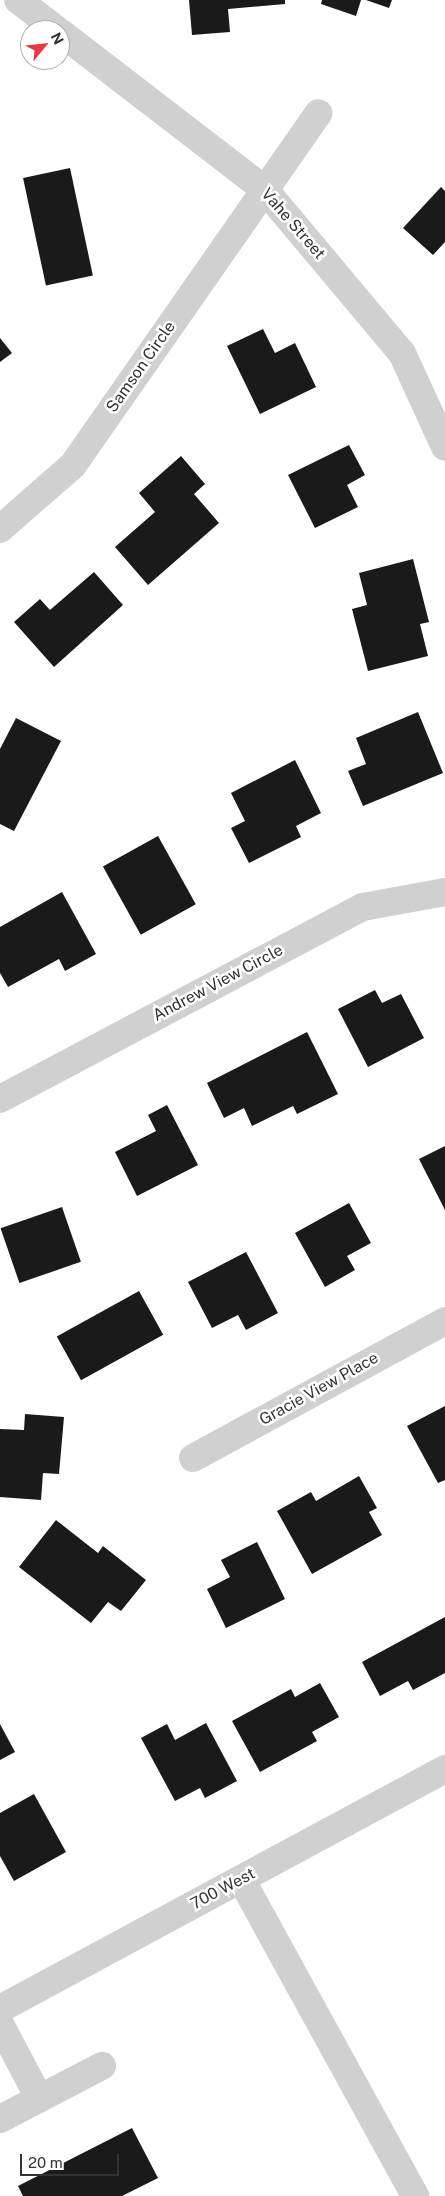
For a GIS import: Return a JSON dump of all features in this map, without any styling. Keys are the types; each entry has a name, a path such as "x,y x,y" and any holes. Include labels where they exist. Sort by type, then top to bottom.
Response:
{"street":[{"path":"18,0 44,20"},
{"name":"Vahe Street","path":"70,40 265,190 402,353 445,446"},
{"name":"Samson Circle","path":"0,529 73,465 319,113"},
{"name":"Andrew View Circle","path":"0,1099 363,906 445,892"},
{"name":"Gracie View Place","path":"193,1458 445,1320"},
{"name":"700 West","path":"0,2009 445,1770"},
{"path":"241,1879 415,2196"},
{"path":"0,2024 39,2098"},
{"path":"0,2118 102,2066"}],"building":[{"path":"189,0 285,0 285,4 228,9 230,32 192,35"},
{"path":"322,0 361,0 356,16 321,4"},
{"path":"366,0 392,0 389,8"},
{"path":"70,168 93,276 46,286 23,178"},
{"path":"441,187 445,191 445,242 433,255 403,228"},
{"path":"263,329 275,353 295,343 316,387 260,414 227,346"},
{"path":"0,338 12,353 0,362"},
{"path":"349,445 365,475 347,485 358,507 315,528 288,475"},
{"path":"181,456 205,484 194,494 219,523 148,585 115,547 155,512 139,493"},
{"path":"413,559 429,622 420,624 428,656 368,671 352,609 367,605 359,573"},
{"path":"94,572 123,605 54,667 14,622 40,599 50,610"},
{"path":"418,712 443,773 363,806 348,771 366,764 356,738"},
{"path":"16,718 61,741 14,831 0,824 0,749"},
{"path":"295,760 321,813 296,826 301,837 249,863 231,828 245,821 231,793"},
{"path":"158,836 196,904 141,935 103,867"},
{"path":"62,892 96,954 65,971 59,959 8,987 0,973 0,927"},
{"path":"375,990 382,1003 401,994 424,1038 368,1067 338,1009"},
{"path":"307,1032 338,1094 297,1114 293,1106 252,1126 244,1108 224,1118 207,1083"},
{"path":"167,1105 198,1165 137,1196 115,1152 156,1131 148,1115"},
{"path":"445,1146 445,1210 419,1159"},
{"path":"349,1203 371,1243 347,1256 355,1270 325,1287 295,1233"},
{"path":"62,1207 81,1262 19,1283 1,1228"},
{"path":"246,1252 278,1313 246,1330 238,1315 212,1328 188,1282"},
{"path":"139,1291 163,1335 81,1380 57,1337"},
{"path":"445,1406 445,1480 438,1483 407,1426"},
{"path":"25,1414 64,1417 59,1474 43,1473 41,1500 0,1497 0,1429 24,1430"},
{"path":"359,1476 377,1508 369,1512 382,1535 312,1574 277,1511 311,1492 316,1501"},
{"path":"56,1520 98,1553 103,1546 146,1580 121,1611 108,1602 91,1623 19,1567"},
{"path":"257,1542 285,1599 226,1628 207,1589 230,1577 221,1560"},
{"path":"445,1617 445,1673 413,1690 408,1681 380,1696 362,1662"},
{"path":"320,1683 339,1717 312,1732 317,1741 260,1772 232,1721 291,1689 295,1697"},
{"path":"206,1723 237,1781 205,1798 200,1788 175,1801 141,1738 167,1724 175,1740"},
{"path":"0,1724 15,1752 0,1760"},
{"path":"34,1794 66,1852 14,1881 0,1856 0,1813"},
{"path":"132,2128 158,2178 122,2196 23,2196 18,2186"}]}
